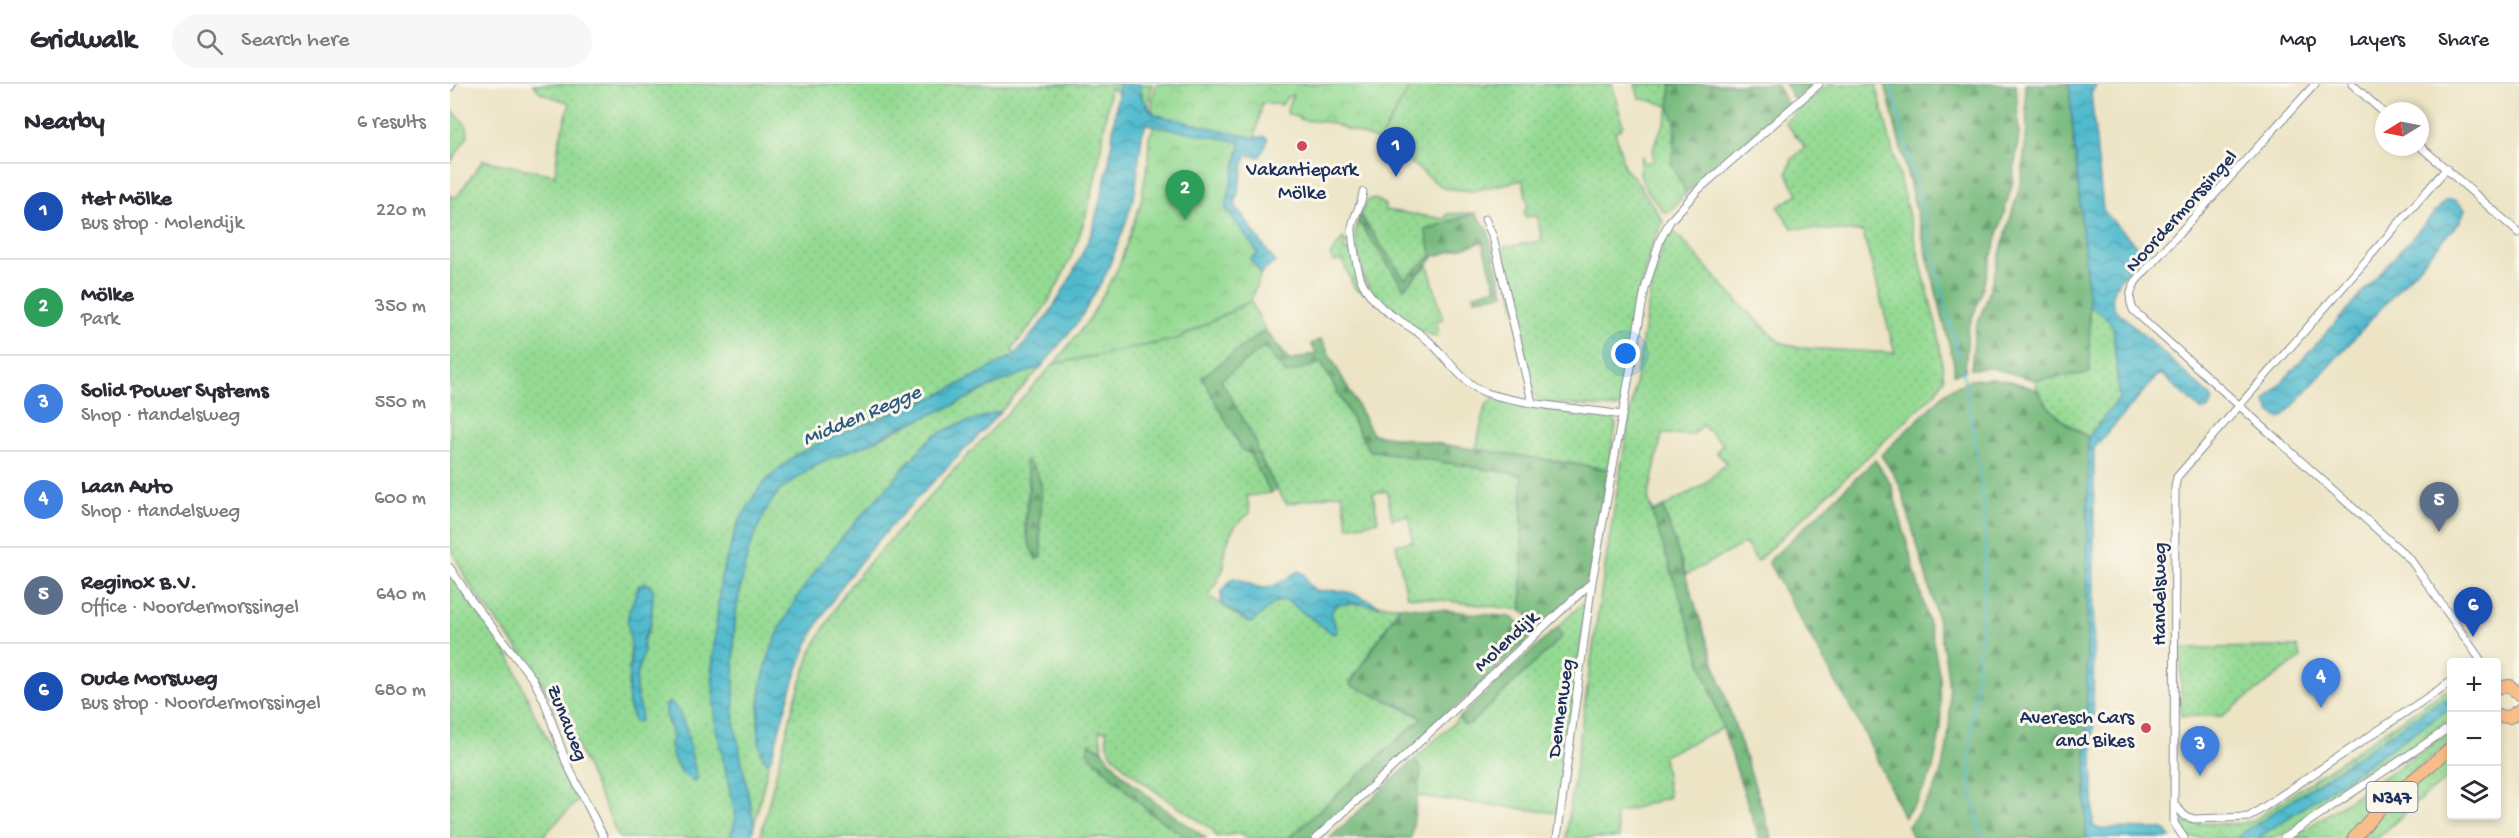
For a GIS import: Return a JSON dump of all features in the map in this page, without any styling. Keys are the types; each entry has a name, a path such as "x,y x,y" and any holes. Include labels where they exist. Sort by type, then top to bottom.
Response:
{"main road":[{"path":"2501,687 2510,686 2519,694"},
{"path":"2501,717 2517,715"},
{"name":"N347","path":"2354,838 2382,806 2447,750"}],"street":[{"path":"1592,582 1645,289 1660,240 1670,221 1699,189 1819,84"},
{"name":"Noordermorssingel","path":"2315,84 2136,281 2131,291 2130,303 2134,311 2410,559 2477,658"},
{"path":"2352,84 2375,105"},
{"path":"2429,153 2519,233"},
{"path":"2238,406 2447,168"},
{"path":"1363,192 1362,203 1352,228 1362,281 1374,301 1385,313 1431,343 1466,380 1478,389 1490,394 1532,402 1622,415"},
{"path":"1485,219 1493,237 1532,402"},
{"name":"Handelsweg","path":"2184,838 2174,823 2176,482 2180,472 2238,406"},
{"name":"Zunaweg","path":"450,568 471,600 534,679 566,762 603,838"},
{"name":"Molendijk","path":"1316,838 1592,582"},
{"name":"Dennenweg","path":"1557,838 1592,582"},
{"path":"2174,804 2185,816 2194,819 2249,817 2447,687"},
{"path":"2284,838 2447,729"}],"green space":[{"path":"533,84 1119,84 1119,93 1110,88 1097,172 1074,250 1048,302 1012,349 1015,355 939,395 829,438 738,523 721,577 712,670 716,727 736,818 730,838 619,838 576,744 568,718 558,716 530,665 469,583 450,546 450,195 456,198 483,160 555,175 559,141 570,103 541,93","holes":["649,584 653,596 652,615 648,633 643,640 644,651 636,678 636,691 641,712 630,712 628,688 631,643 628,617 637,597","674,706 685,728 697,777 670,743 673,738 666,718"]},
{"path":"1140,84 1152,84 1148,111 1142,97"},
{"path":"1156,84 1412,84 1379,141 1328,122 1303,120 1287,113 1293,95 1287,97 1282,105 1262,103 1255,138 1242,135 1226,208 1258,253 1251,259 1261,273 1251,301 1177,339 1054,364 1090,318 1119,266 1140,205 1148,163 1149,137 1153,129 1154,111 1151,110"},
{"path":"1412,84 1612,84 1623,126 1615,131 1625,170 1634,177 1663,221 1650,250 1644,273 1620,406 1616,408 1546,403 1532,392 1503,247 1542,241 1537,216 1525,217 1524,211 1528,206 1523,180 1471,191 1443,188 1403,157 1398,160 1392,151 1379,141"},
{"path":"1635,84 1671,84 1669,107 1639,98"},
{"path":"1671,84 1776,84 1788,105 1686,193 1671,163 1676,138 1675,120 1669,107"},
{"path":"1785,84 1813,84 1794,100"},
{"path":"1829,84 1876,84 1938,333 1944,379 1936,392 1757,561 1745,543 1686,575 1663,507 1702,486 1727,463 1716,452 1723,444 1702,425 1692,435 1662,434 1648,498 1723,728 1663,756 1669,797 1615,814 1619,838 1566,838 1589,672 1643,333 1657,266 1671,228 1742,306 1780,342 1799,348 1895,353 1863,232 1792,228 1778,207 1798,194 1787,174 1792,159 1805,147 1785,122"},
{"path":"1885,84 2016,84 2019,135 2012,185 1980,297 1968,329 1965,371 1954,374 1954,364"},
{"path":"2025,84 2069,84 2089,305 2090,373 2035,380 1992,368 1971,369 1975,330 1987,299 2021,182 2027,129"},
{"path":"1669,107 1675,120 1674,150 1680,180 1686,193 1668,213 1663,211 1644,185 1641,179 1640,164 1642,156 1645,163 1654,161 1654,147"},
{"path":"450,108 467,126 468,136 450,163"},
{"path":"1373,198 1385,205 1385,210 1445,219 1447,214 1475,213 1425,230 1432,255 1405,280 1360,215 1367,201"},
{"path":"1475,213 1487,228 1504,294 1475,299 1474,294 1496,288 1482,242 1435,256 1404,288 1358,221 1360,215 1405,279 1432,255 1425,230"},
{"path":"1358,221 1404,287 1428,265 1443,319 1436,321 1438,332 1436,337 1394,315 1370,290 1362,273 1356,244 1355,233"},
{"path":"1343,238 1347,243 1343,249 1346,252 1351,247 1366,293 1355,289 1342,260 1334,262 1330,255"},
{"path":"1251,301 1265,330 1202,377 1242,450 1249,453 1271,493 1247,496 1250,513 1235,526 1230,535 1224,552 1224,568 1209,596 1247,622 1257,618 1275,603 1286,600 1333,634 1337,632 1331,611 1336,605 1400,606 1350,682 1422,718 1289,838 1245,838 1242,833 1216,837 1212,829 1154,790 1123,765 1107,745 1107,731 1099,730 1103,751 1090,743 1087,752 1150,813 1187,838 760,838 794,703 811,652 845,592 863,570 1054,364 1177,339","holes":["1025,463 1041,484 1040,532 1042,555 1031,544 1025,527 1029,481"]},
{"path":"2089,305 2107,318 2113,327 2119,399 2088,437 2063,420 2048,406 2035,380 2089,373"},
{"path":"1265,330 1290,361 1316,353 1311,344 1321,339 1373,434 1608,469 1592,572 1586,582 1541,627 1522,610 1522,475 1369,450 1322,363 1286,374 1264,347 1221,380 1257,444 1256,450 1277,490 1271,493 1249,453 1242,450 1202,377"},
{"path":"1264,347 1286,373 1321,363 1369,450 1522,475 1522,610 1407,596 1396,545 1413,541 1408,515 1392,519 1387,491 1373,493 1378,521 1348,527 1342,493 1287,504 1277,490 1220,380"},
{"path":"1042,366 1001,411 935,435 817,569 804,588 773,648 760,692 758,714 760,744 762,754 769,762 754,826 735,733 733,665 734,633 743,570 763,514 785,485 812,466 874,441 1007,379"},
{"path":"1991,378 2011,381 2037,390 2047,405 2065,423 2088,437 2086,838 1913,838 1908,826 1933,791 1946,752 1950,716 1948,679 1934,604 1904,498 1899,483 1881,455 1950,389 1971,380"},
{"path":"1493,398 1613,417 1616,425 1608,469 1476,449 1485,406"},
{"path":"1026,460 1038,476 1042,493 1040,531 1042,555 1041,558 1036,559 1027,533 1030,487"},
{"path":"1875,460 1891,484 1931,631 1940,678 1941,728 1932,773 1917,801 1904,817 1864,732 1768,562"},
{"path":"1650,506 1654,512 1663,507 1772,838 1759,838"},
{"path":"450,573 511,659 533,711 579,799 541,838 450,838"},
{"path":"1582,604 1587,604 1557,813 1417,796 1421,770 1414,760 1459,718 1465,725 1560,631 1558,627"},
{"path":"1400,606 1511,617 1533,635 1314,838 1289,838 1422,718 1408,709 1350,685"},
{"path":"1558,627 1562,637 1470,724 1465,725 1459,718"},
{"path":"2297,647 2301,658 2222,716 2181,716 2181,648"},
{"path":"2447,691 2447,700 2442,699 2236,838 2187,838 2180,826 2182,823 2238,824 2254,820"},
{"path":"2447,710 2447,721 2277,838 2258,838"},
{"path":"2447,735 2447,743 2377,803 2346,838 2292,838"},
{"path":"1090,743 1103,751 1123,775 1154,801 1206,838 1187,838 1150,813 1087,752"},
{"path":"1414,760 1421,770 1411,838 1330,838"},
{"path":"2447,760 2447,779 2418,801 2378,838 2358,838 2402,794"}],"water":[{"path":"1119,84 1140,84 1142,98 1153,114 1254,138 1264,136 1268,140 1260,157 1246,155 1235,205 1275,262 1261,273 1250,259 1258,253 1226,208 1241,142 1146,124 1142,135 1135,193 1106,274 1080,319 1042,366 993,385 952,406 891,431 875,441 819,463 778,492 765,512 748,551 736,611 734,720 754,826 751,838 730,838 736,818 716,727 712,670 721,577 738,523 760,487 796,455 829,438 939,395 1015,355 1049,314 1071,277 1092,232 1109,164"},
{"path":"2069,84 2097,84 2091,93 2103,210 2136,245 2133,262 2114,290 2112,298 2114,308 2211,397 2213,402 2208,409 2201,410 2162,375 2158,375 2094,448 2093,826 2097,828 2161,829 2166,831 2171,838 2086,838 2088,437 2119,399 2113,327 2107,318 2089,305"},
{"path":"2446,200 2455,200 2465,209 2461,220 2282,418 2270,412 2265,401"},
{"path":"1001,411 880,538 837,593 819,622 804,654 772,756 769,762 764,760 759,732 762,681 771,649 785,618 803,589 845,535 931,439 943,431"},
{"path":"1298,571 1304,574 1308,584 1316,591 1350,592 1380,606 1351,603 1336,605 1332,614 1337,632 1333,634 1286,600 1277,601 1251,623 1221,604 1221,592 1233,578 1264,588 1276,585"},
{"path":"645,582 653,589 651,624 643,639 644,651 636,678 636,691 641,712 640,721 637,722 634,721 629,702 631,646 628,621 638,586"},
{"path":"2442,699 2447,700 2447,710 2258,838 2236,838"},
{"path":"670,702 682,717 697,777 696,781 680,771 672,755 670,743 673,738 666,709 666,705"}],"waterway":[{"path":"1891,84 1959,359"},
{"path":"1962,368 1978,462 1985,534 1983,606 1970,762 1973,799 1983,838"}],"place":[{"name":"Vakantiepark Mölke","path":"1302,146"},
{"name":"Het Mölke","path":"1396,177"},
{"name":"Mölke","path":"1185,220"},
{"name":"Reginox B.V.","path":"2439,532"},
{"name":"Oude Morsweg","path":"2473,637"},
{"name":"Laan Auto","path":"2321,708"},
{"name":"Averesch Cars and Bikes","path":"2146,728"},
{"name":"Solid Power Systems","path":"2200,776"}],"water label":[{"name":"Midden Regge","path":"861,414"}]}
